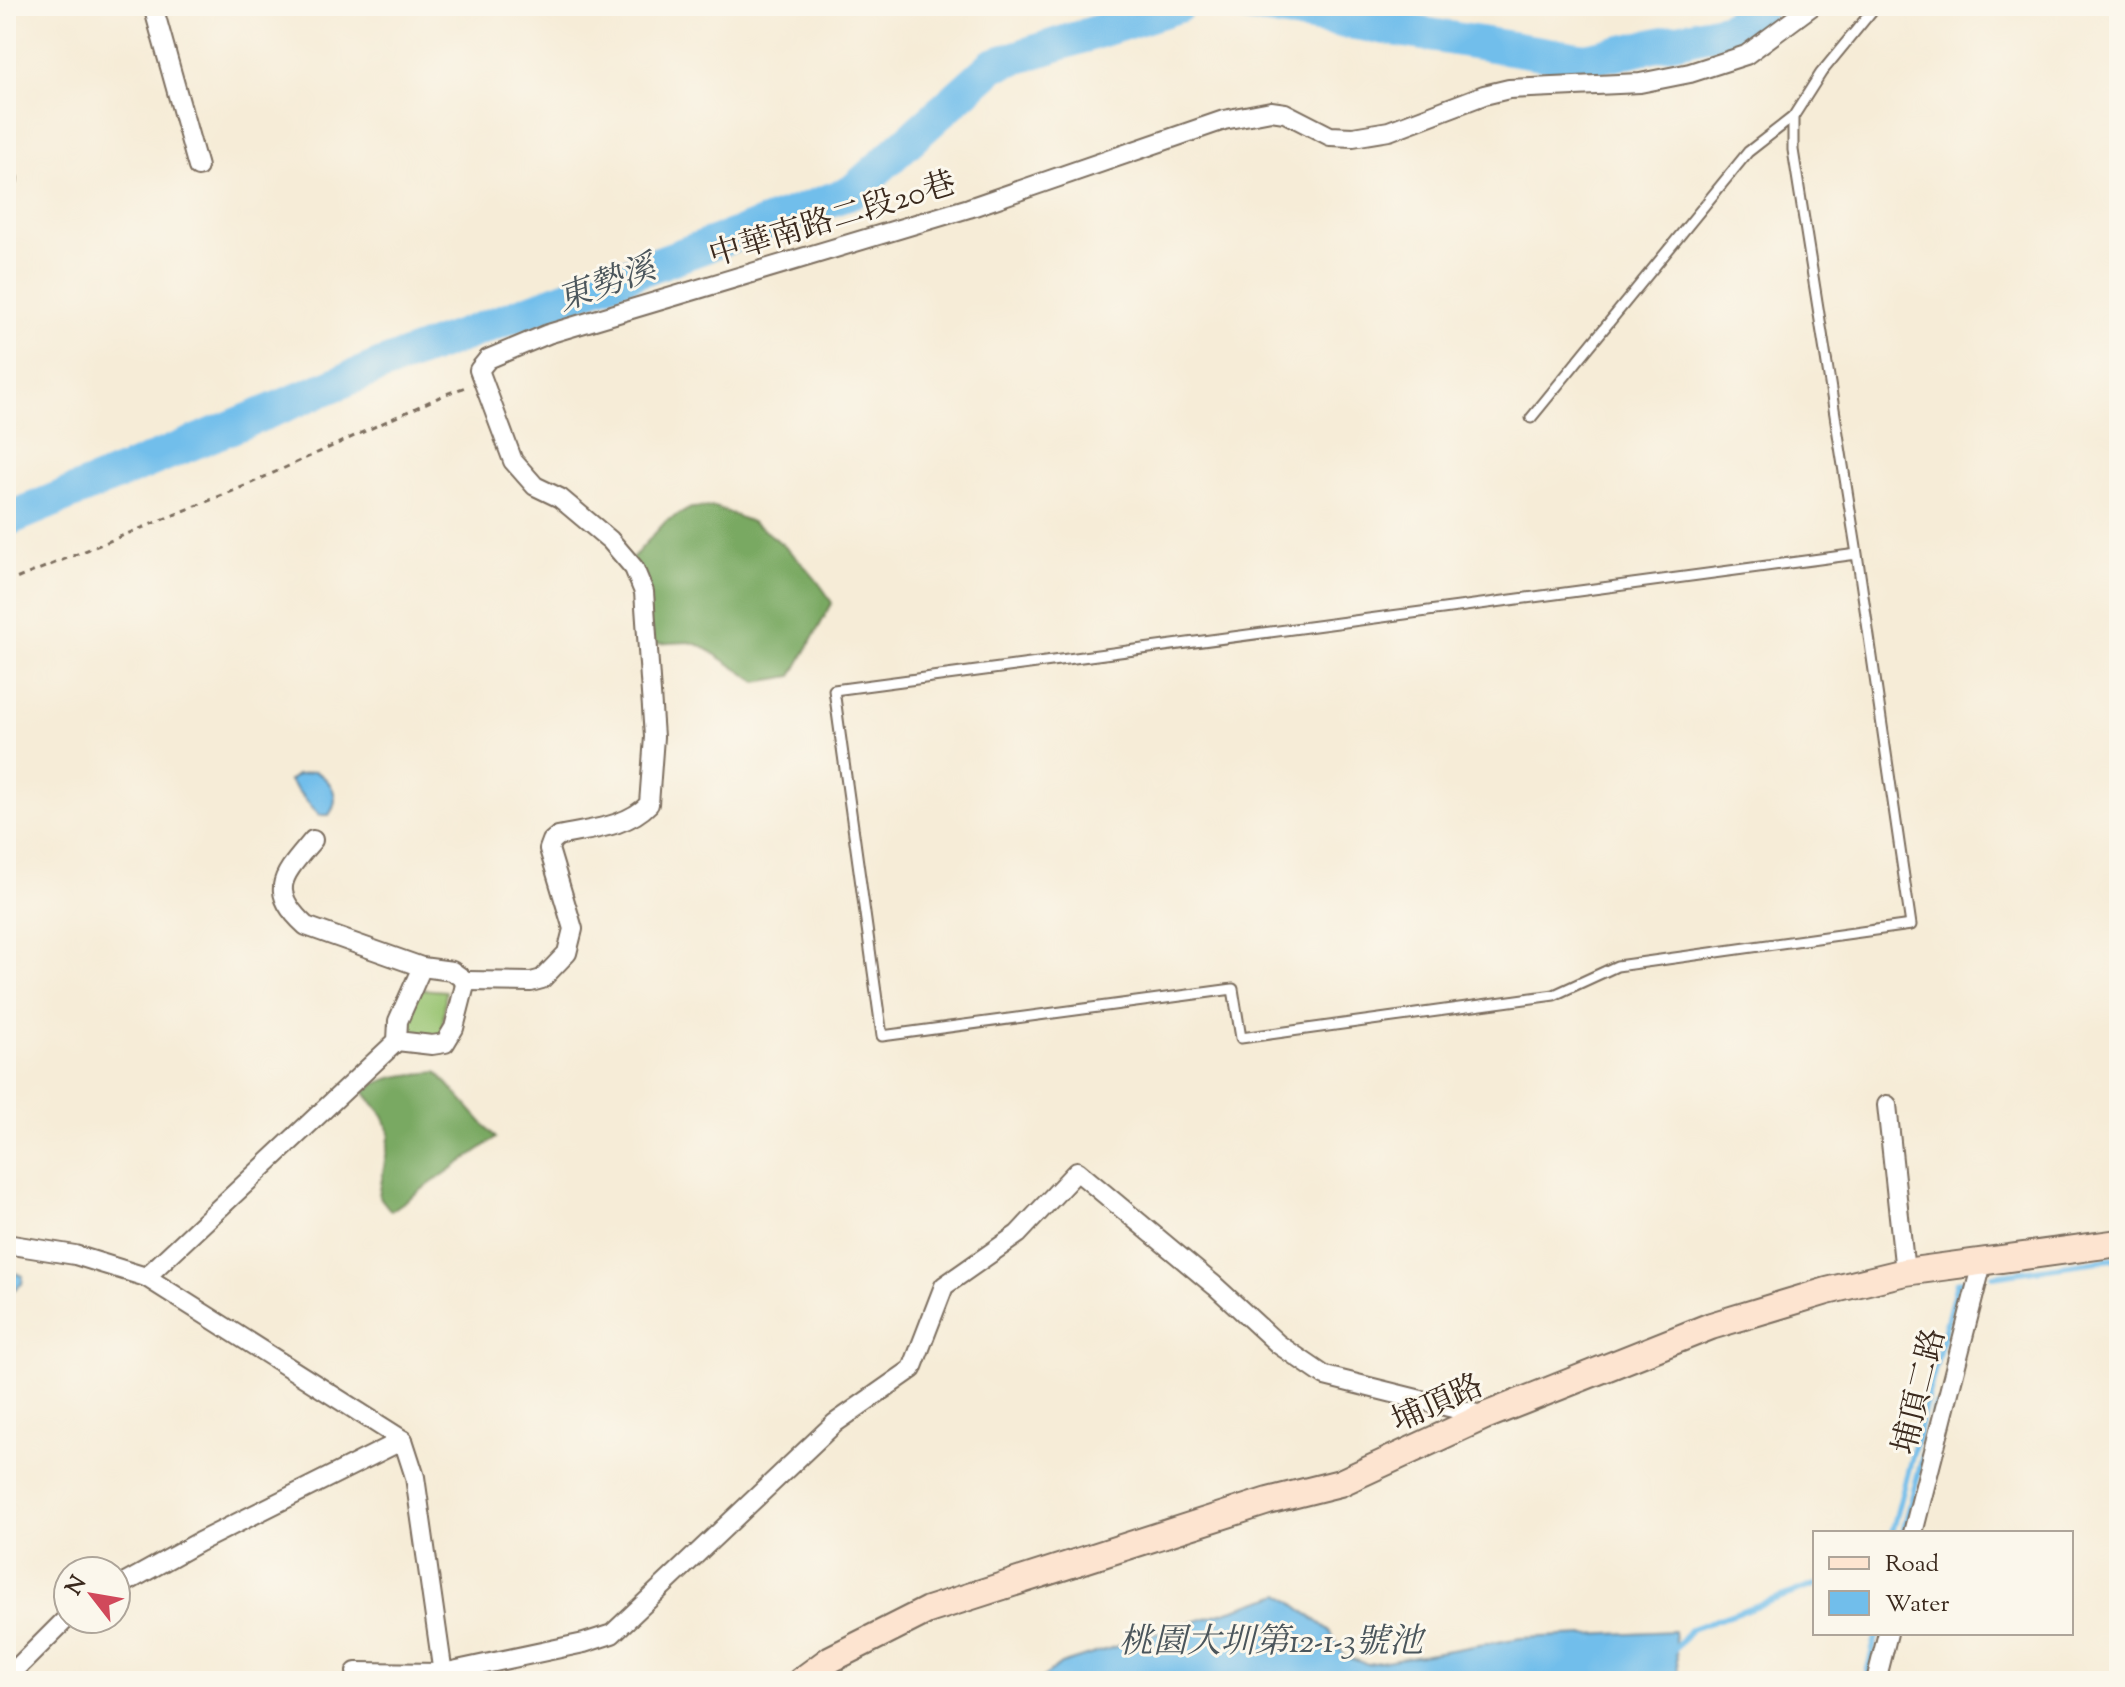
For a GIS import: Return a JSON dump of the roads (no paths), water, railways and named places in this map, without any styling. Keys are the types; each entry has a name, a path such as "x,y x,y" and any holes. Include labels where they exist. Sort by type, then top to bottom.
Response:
{"street":[{"path":"153,6 198,167"},
{"name":"中華南路二段20巷","path":"466,981 531,982 542,979 567,953 573,929 549,849 552,841 558,836 619,823 638,815 649,804 654,737 644,592 634,568 610,540 579,512 535,486 513,461 479,370 488,359 548,334 969,208 1224,120 1271,111 1285,113 1330,136 1353,137 1389,131 1484,95 1509,89 1640,83 1690,73 1746,55 1812,6"},
{"path":"313,840 282,882 282,896 294,915 306,926 422,967 452,971 466,981 454,1028 445,1043 432,1045 397,1041"},
{"path":"146,1277 397,1041 398,1021 422,967"},
{"path":"1887,1105 1905,1272"},
{"path":"356,1672 443,1677 612,1634 835,1423 912,1369 944,1286 1018,1234 1077,1171 1215,1286 1278,1344 1325,1376 1485,1416"},
{"name":"埔頂路","path":"807,1679 831,1659 928,1610 1268,1501 1340,1483 1485,1416 1711,1326 1827,1291 1905,1272 2119,1243"},
{"path":"6,1244 75,1255 146,1277 403,1440 415,1477 443,1677"},
{"name":"埔頂二路","path":"1914,1531 1982,1263"},
{"path":"132,1579 199,1542 403,1440"},
{"path":"6,1679 52,1633"},
{"path":"1876,1681 1888,1635"}],"lane":[{"path":"1531,418 1748,152 1793,117 1821,73 1876,6"},
{"path":"1793,117 1793,150 1857,554 1911,925 1617,966 1554,995 1241,1038 1233,989 882,1036 834,690 1857,554"}],"water":[{"path":"314,771 326,779 333,790 335,802 329,815 319,815 289,781 297,775"},
{"path":"6,1270 23,1276 22,1284 6,1295"},
{"name":"桃園大圳第12-1-3號池","path":"1281,1594 1330,1631 1345,1657 1368,1664 1521,1638 1674,1631 1679,1681 1038,1681 1061,1664"}],"waterway":[{"name":"東勢溪","path":"6,520 382,365 852,192 993,65 1178,6"},
{"name":"東勢溪","path":"1249,6 1585,60 1729,29 1762,6"},
{"path":"1993,1276 2119,1258"},
{"path":"1893,1531 1957,1283 1969,1280 1967,1286"},
{"path":"1904,1531 1936,1405"},
{"path":"1673,1651 1691,1629 1813,1586"},
{"path":"1865,1681 1876,1635"}]}
